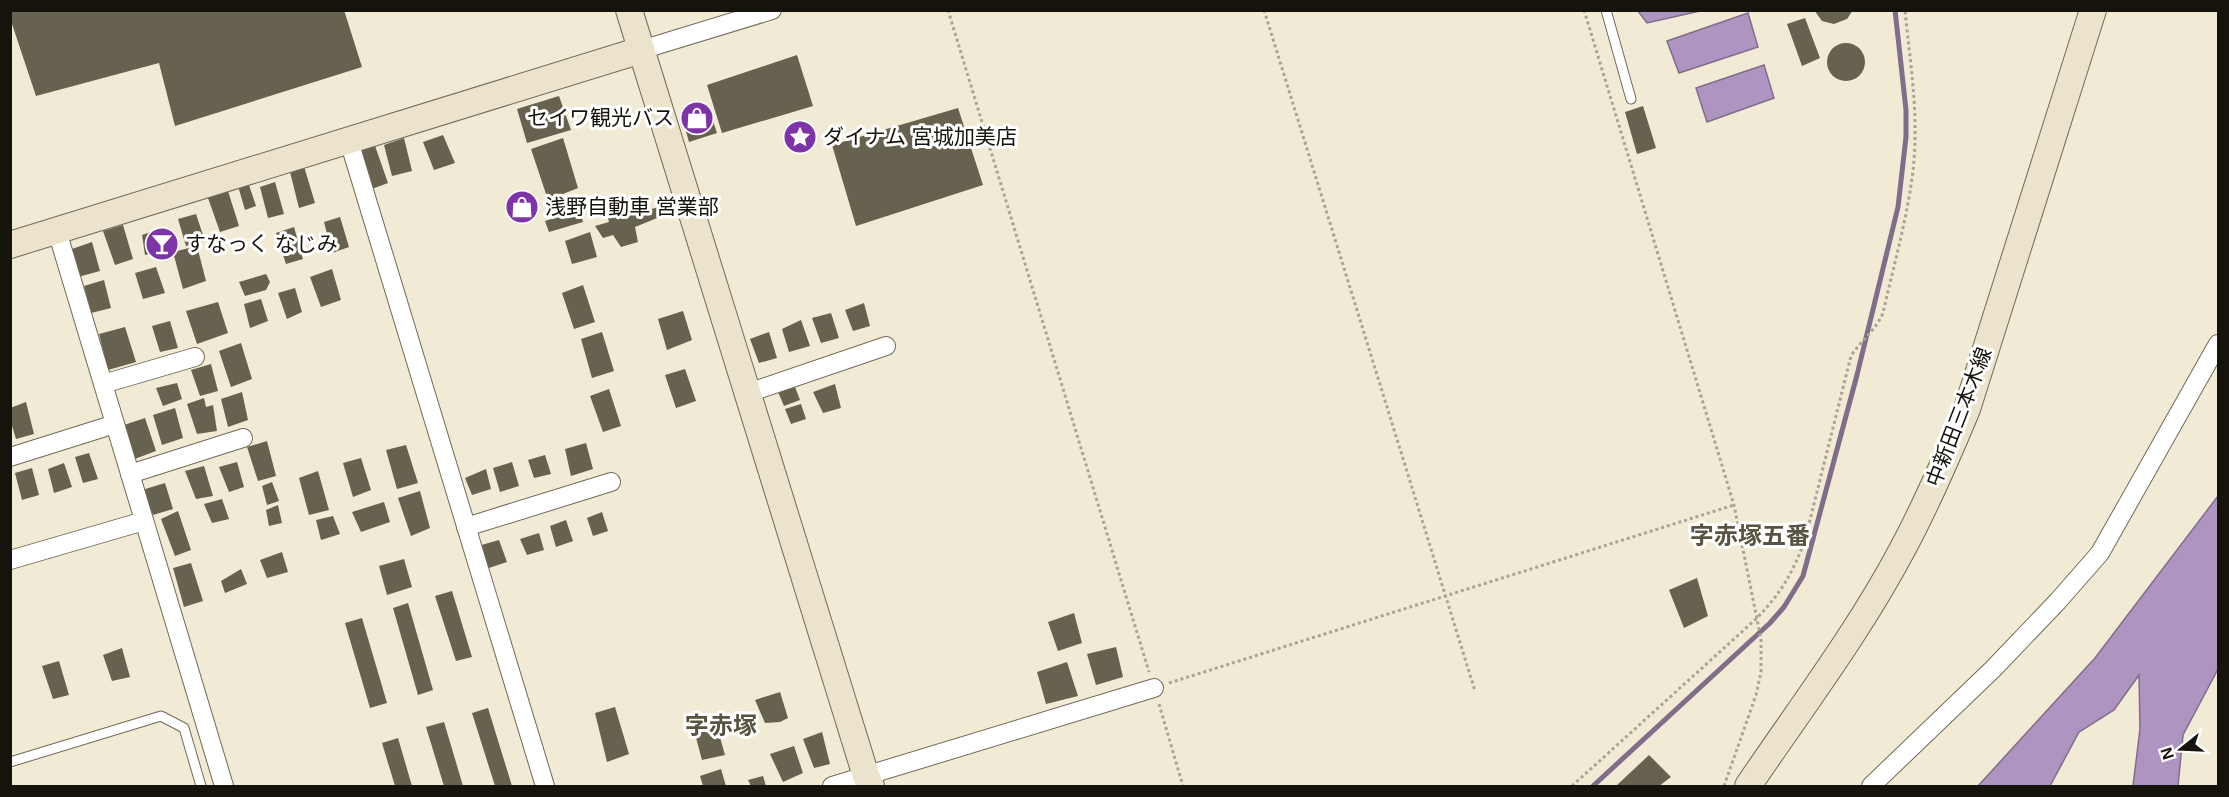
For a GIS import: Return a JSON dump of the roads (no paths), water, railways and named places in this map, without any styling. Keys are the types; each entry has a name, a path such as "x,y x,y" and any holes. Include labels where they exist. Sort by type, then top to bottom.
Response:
{"street":[{"path":"629,10 869,781"},
{"path":"10,245 772,10"},
{"name":"中新田三本木線","path":"1748,786 1877,594 1902,550 1941,470 1967,409 2093,10"},
{"path":"349,141 545,786"},
{"path":"57,231 224,786"},
{"path":"1871,786 1993,669 2100,553 2218,344"},
{"path":"748,393 886,346"},
{"path":"103,384 195,357"},
{"path":"10,457 115,424"},
{"path":"130,474 243,438"},
{"path":"466,527 611,482"},
{"path":"10,560 144,521"},
{"path":"832,786 869,781 1154,688"}],"lane":[{"path":"1606,10 1631,99"},
{"path":"10,762 161,717 184,728 201,786"}],"waterway":[{"path":"1593,786 1770,623 1784,607 1803,576 1857,375 1898,207 1906,137 1906,110 1895,10"}],"place":[{"name":"セイワ観光バス","path":"697,118"},
{"name":"ダイナム 宮城加美店","path":"800,137"},
{"name":"浅野自動車 営業部","path":"522,207"},
{"name":"すなっく なじみ","path":"162,244"}],"district":[{"name":"字赤塚五番","path":"1750,536"},
{"name":"字赤塚","path":"721,726"}]}
